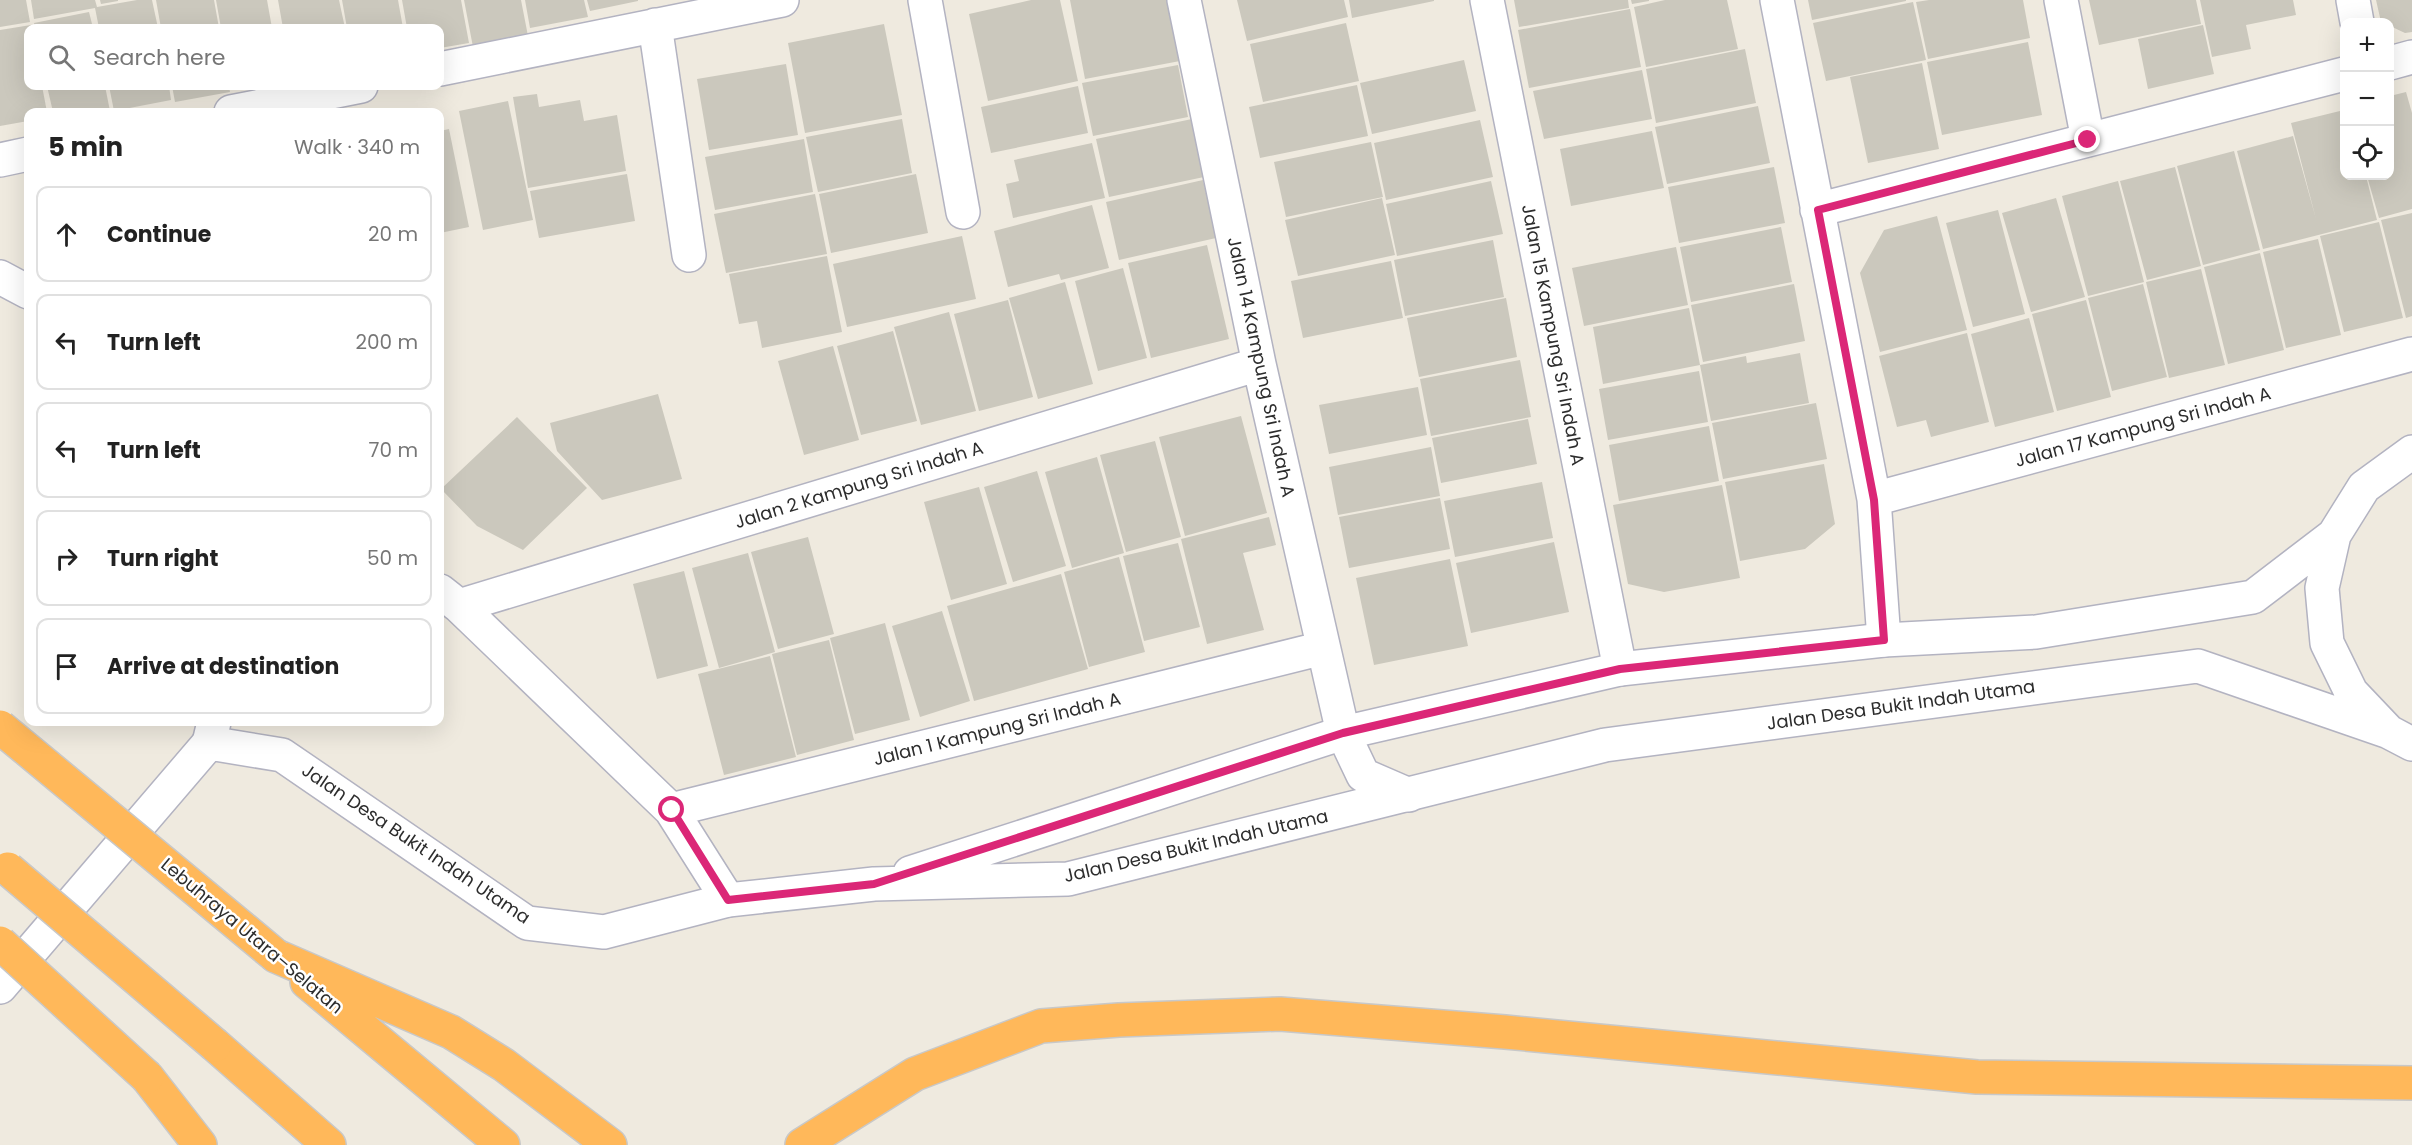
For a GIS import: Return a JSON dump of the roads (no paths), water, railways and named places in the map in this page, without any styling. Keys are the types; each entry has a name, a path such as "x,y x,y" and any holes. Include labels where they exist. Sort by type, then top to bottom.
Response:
{"highway":[{"name":"Lebuhraya Utara–Selatan","path":"0,727 503,1145"},
{"path":"4,866 329,1145"},
{"path":"0,943 147,1077 200,1145"},
{"path":"276,956 451,1032 504,1065 610,1145"},
{"path":"802,1145 915,1074 1041,1026 1119,1020 1280,1014 1528,1034 1977,1077 2412,1083"}],"street":[{"path":"444,68 782,0"},
{"path":"925,0 963,212"},
{"name":"Jalan 14 Kampung Sri Indah A","path":"1184,0 1259,364 1343,733"},
{"name":"Jalan 15 Kampung Sri Indah A","path":"1486,0 1620,669"},
{"path":"1777,0 1874,500 1884,640"},
{"path":"2061,0 2088,140"},
{"path":"2353,0 2356,18"},
{"path":"655,25 689,255"},
{"path":"2394,62 2412,57"},
{"path":"1818,210 2340,75"},
{"path":"251,108 341,90"},
{"path":"0,160 24,155"},
{"path":"0,277 24,290"},
{"name":"Jalan 17 Kampung Sri Indah A","path":"1874,500 2412,354"},
{"name":"Jalan 2 Kampung Sri Indah A","path":"449,599 1259,364"},
{"path":"2400,738 2350,692 2327,643 2322,588 2334,535 2364,487 2412,452"},
{"name":"Jalan Desa Bukit Indah Utama","path":"874,884 1343,733 1620,669 1884,640 2036,632 2253,597 2334,535"},
{"path":"449,599 672,810 728,900"},
{"name":"Jalan 1 Kampung Sri Indah A","path":"672,810 1323,648"},
{"name":"Jalan Desa Bukit Indah Utama","path":"211,732 282,755 527,923 604,932 728,900 874,884 1068,879 1605,745 2198,666 2400,738"},
{"path":"0,987 211,732"},
{"path":"1343,733 1363,775 1409,795"}]}
